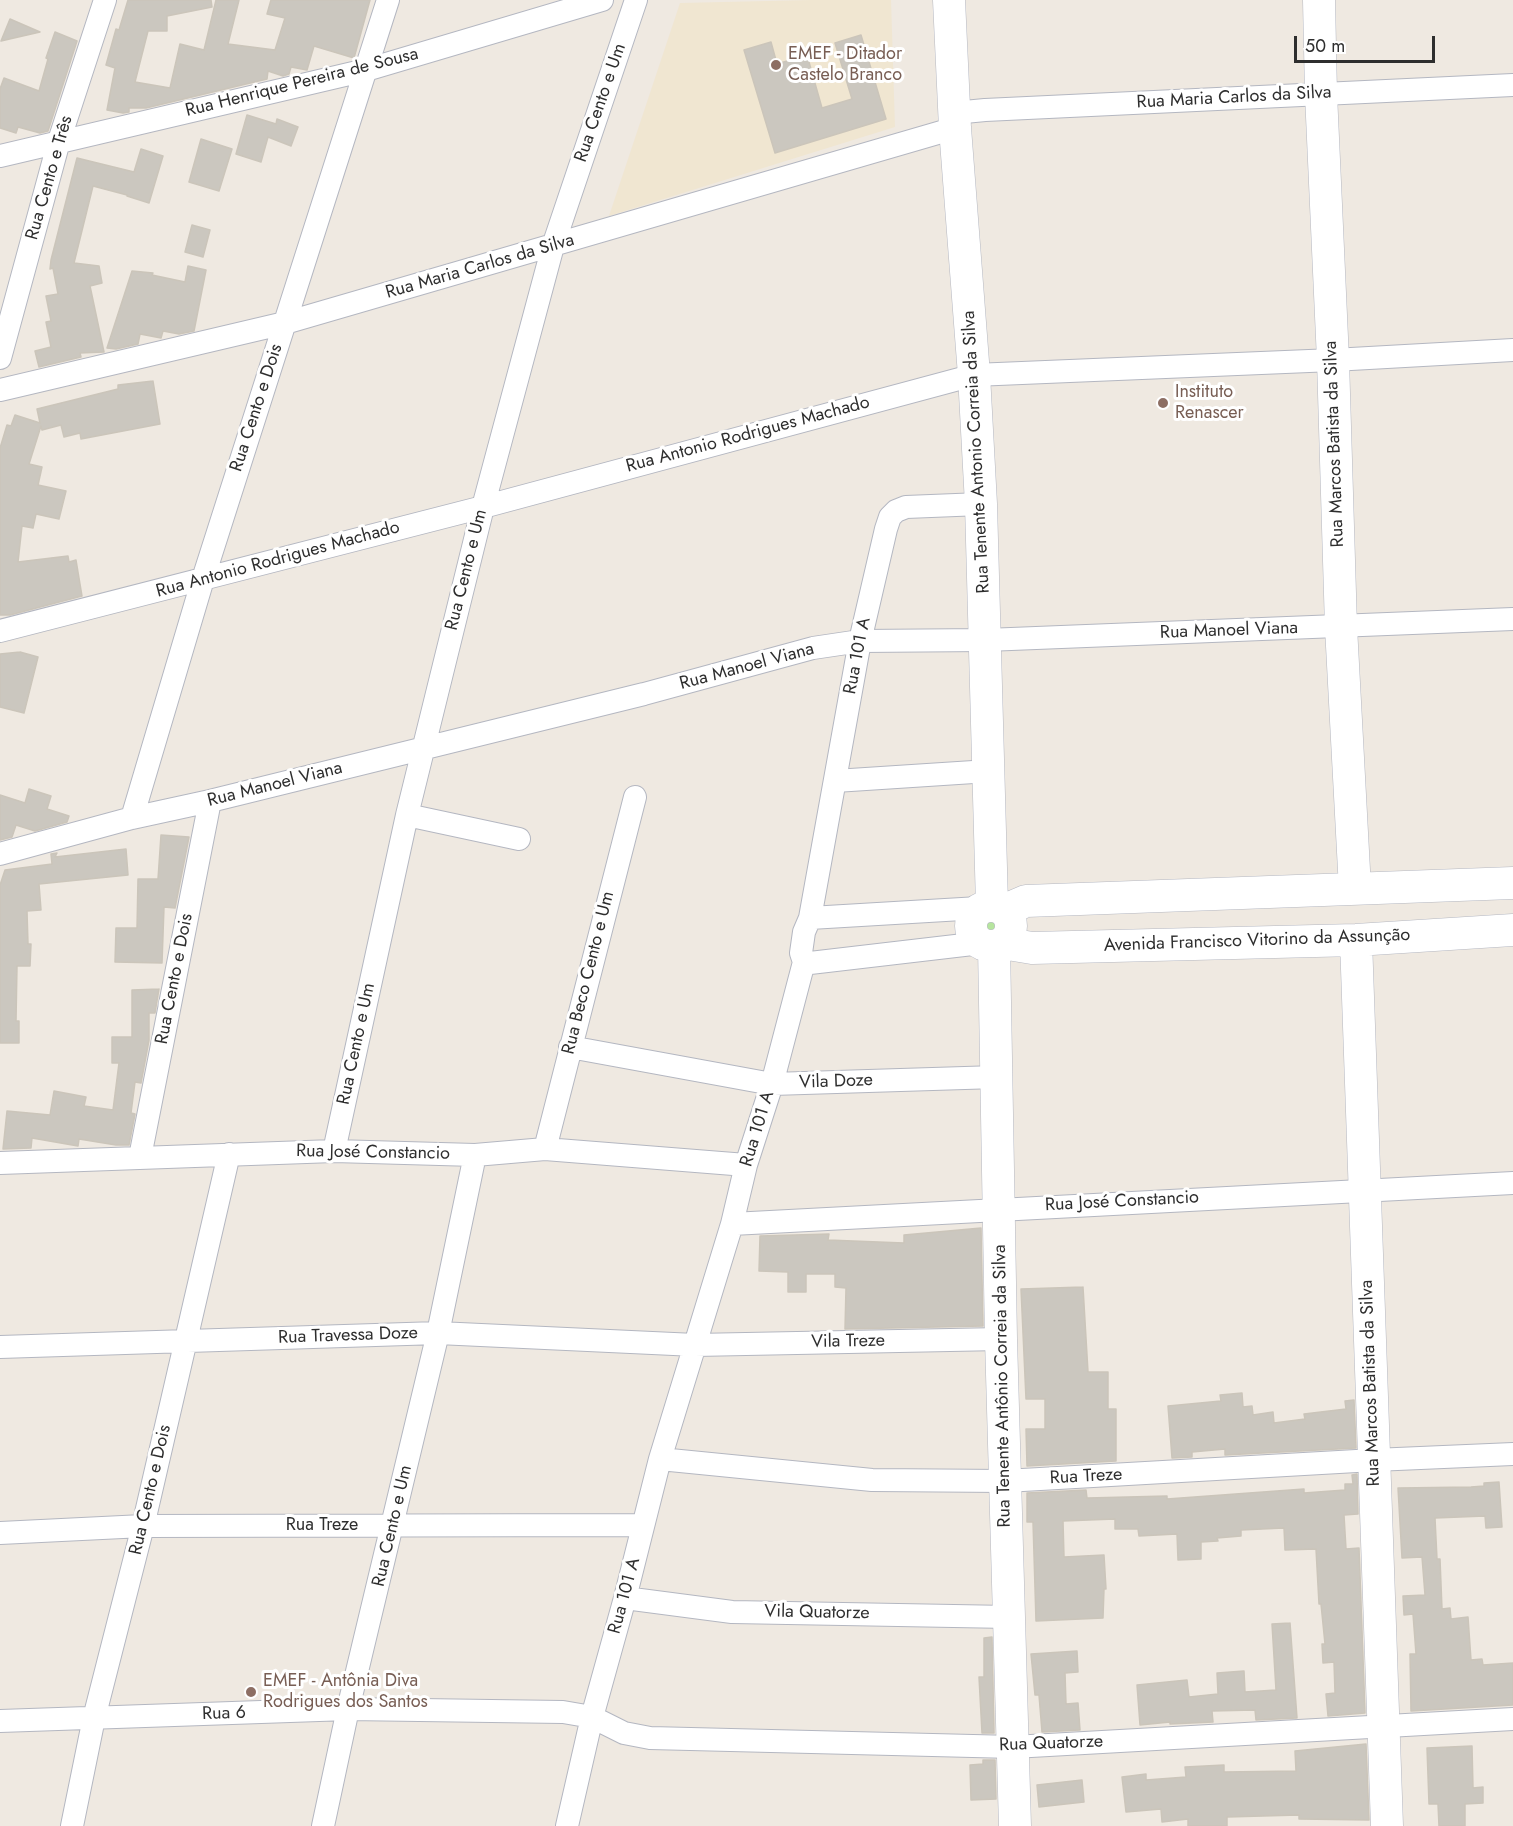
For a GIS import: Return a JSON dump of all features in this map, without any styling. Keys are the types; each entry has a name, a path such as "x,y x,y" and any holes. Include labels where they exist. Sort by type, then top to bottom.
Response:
{"main road":[{"name":"Rua Tenente Antonio Correia da Silva","path":"949,0 981,504 992,908 1011,921 1012,928 1010,934 992,944"},
{"name":"Rua Marcos Batista da Silva","path":"1319,0 1341,627 1354,889"},
{"path":"992,908 1026,901 1513,882"},
{"path":"1354,889 1376,901 1379,914 1376,926 1356,940 1335,931 1329,915 1334,899 1354,889"},
{"name":"Avenida Francisco Vitorino da Assunção","path":"992,944 1032,948 1356,940 1513,930"},
{"name":"Rua Marcos Batista da Silva","path":"1356,940 1387,1826"},
{"name":"Rua Tenente Antônio Correia da Silva","path":"992,944 1015,1826"}],"street":[{"name":"Rua Cento e Três","path":"0,358 59,141 105,0"},
{"name":"Rua Cento e Dois","path":"132,818 203,579 388,0"},
{"name":"Rua Henrique Pereira de Sousa","path":"0,156 366,70 602,0"},
{"name":"Rua Cento e Um","path":"334,1150 422,748 483,507 553,246 636,0"},
{"name":"Rua Maria Carlos da Silva","path":"0,390 285,323 553,246 985,110 1513,86"},
{"name":"Rua Antonio Rodrigues Machado","path":"0,631 483,507 974,375 1513,350"},
{"name":"Rua 101 A","path":"567,1826 592,1717 660,1459 732,1224 746,1165 772,1084 804,962 801,953 804,932 810,918 860,641 886,529 890,517 896,511 906,507 981,504"},
{"name":"Rua Manoel Viana","path":"0,854 132,818 210,801 644,694 813,648 860,641 986,640 1513,619"},
{"path":"835,781 989,771"},
{"name":"Rua Beco Cento e Um","path":"545,1149 635,797"},
{"name":"Rua Cento e Dois","path":"140,1157 210,801"},
{"path":"407,815 519,839"},
{"path":"810,918 992,908"},
{"path":"804,962 992,944"},
{"name":"Vila Doze","path":"570,1047 772,1084 997,1077"},
{"name":"Rua José Constancio","path":"0,1163 334,1150 475,1155 545,1149 746,1165"},
{"name":"Rua Cento e Dois","path":"72,1826 94,1718 143,1526 229,1154"},
{"name":"Rua Cento e Um","path":"323,1826 348,1709 438,1333 475,1155"},
{"name":"Rua José Constancio","path":"732,1224 999,1208 1513,1183"},
{"name":"Rua Travessa Doze","path":"0,1347 438,1333 695,1345"},
{"name":"Vila Treze","path":"695,1345 1001,1339"},
{"name":"Rua Treze","path":"660,1459 872,1480 1005,1481 1513,1454"},
{"name":"Rua Treze","path":"0,1533 143,1526 643,1525"},
{"name":"Vila Quatorze","path":"625,1598 732,1612 1009,1617"},
{"name":"Rua 6","path":"0,1721 348,1709 563,1712 592,1717"},
{"name":"Rua Quatorze","path":"592,1717 624,1733 650,1738 1013,1747 1513,1719"}],"shaded area":[{"name":"EMEF - Ditador Castelo Branco","path":"891,0 895,127 609,216 680,3"}],"green space":[{"path":"982,913 1007,925 1003,935 978,933 976,922"}],"building":[{"path":"128,0 211,0 212,7 167,16 167,31 148,31 135,82 170,88 180,44 204,50 216,0 239,0 228,44 275,50 285,18 267,14 271,0 370,0 354,58 314,46 307,70 291,67 289,74 283,76 268,71 267,79 146,108 129,108 129,112 123,113 107,110 115,68 106,65 116,29 119,30"},
{"path":"10,19 40,32 1,41"},
{"path":"55,32 77,41 48,131 40,133 18,127 16,133 0,128 0,89 4,78 39,91 48,59 46,58"},
{"path":"861,35 886,119 775,153 744,50 771,42 777,64 807,55 822,108 852,99 835,43"},
{"path":"247,115 276,124 277,119 298,127 291,146 268,137 261,162 236,154"},
{"path":"201,139 232,149 219,191 189,182"},
{"path":"141,149 163,156 149,203 93,186 74,263 99,266 102,283 90,286 104,352 80,353 81,357 39,367 35,351 51,347 46,322 51,321 46,296 58,294 53,268 50,269 51,260 77,158 134,172"},
{"path":"192,225 210,230 203,257 185,252"},
{"path":"188,266 206,270 194,331 179,334 163,331 161,338 140,334 138,344 116,349 107,348 132,271 153,273 152,275 185,282"},
{"path":"153,381 160,424 81,439 80,433 64,437 61,425 42,430 41,426 29,464 42,467 38,485 66,491 59,519 36,514 33,528 22,526 18,562 68,556 69,562 76,560 82,596 10,615 0,615 0,448 7,425 11,426 15,415 40,423 37,409 118,389 118,385"},
{"path":"20,652 38,657 24,713 0,707 0,654"},
{"path":"29,789 51,796 47,809 69,816 67,822 35,831 16,825 12,837 0,840 0,795 25,803"},
{"path":"161,835 189,837 175,908 164,907 162,963 115,962 116,928 137,928 138,879 158,879"},
{"path":"126,849 128,875 39,884 41,910 27,911 28,944 31,944 30,966 17,966 16,1021 19,1021 19,1043 0,1043 0,885 5,870 52,864 51,854 57,853 55,857"},
{"path":"159,989 155,1013 149,1013 149,1040 141,1083 135,1082 131,1113 135,1114 129,1145 79,1139 78,1146 32,1138 31,1148 3,1149 7,1111 50,1115 54,1091 86,1097 84,1106 113,1110 119,1063 112,1063 112,1037 132,1037 132,990"},
{"path":"981,1228 983,1326 845,1329 846,1288 835,1287 835,1274 806,1274 806,1292 788,1292 788,1272 759,1271 760,1236 829,1234 828,1240 904,1243 904,1235"},
{"path":"1083,1287 1088,1372 1108,1372 1108,1409 1116,1409 1116,1461 1027,1466 1026,1429 1045,1429 1045,1399 1026,1399 1021,1289"},
{"path":"1242,1393 1243,1407 1252,1406 1253,1415 1273,1412 1274,1423 1305,1419 1304,1414 1346,1409 1345,1401 1354,1400 1356,1448 1225,1455 1225,1449 1192,1452 1192,1457 1172,1458 1168,1406 1221,1401 1220,1395"},
{"path":"1357,1474 1358,1514 1344,1515 1346,1549 1359,1548 1365,1713 1328,1716 1326,1694 1335,1693 1334,1662 1323,1663 1322,1644 1325,1644 1321,1604 1319,1604 1316,1549 1285,1550 1284,1528 1241,1530 1241,1536 1201,1542 1201,1559 1178,1560 1177,1534 1139,1536 1138,1529 1115,1529 1115,1519 1063,1521 1064,1557 1104,1555 1106,1589 1104,1589 1103,1618 1036,1621 1033,1522 1027,1522 1027,1493 1086,1490 1087,1498 1167,1496 1167,1499 1304,1489 1304,1493 1345,1490 1345,1484 1353,1484 1352,1475"},
{"path":"1499,1482 1502,1527 1486,1528 1485,1516 1435,1518 1437,1559 1440,1559 1442,1609 1450,1608 1451,1619 1468,1617 1471,1660 1482,1659 1483,1665 1513,1663 1513,1705 1411,1711 1410,1654 1416,1654 1413,1614 1404,1615 1403,1596 1425,1595 1422,1557 1402,1558 1398,1488 1471,1487"},
{"path":"1290,1623 1297,1718 1256,1720 1255,1710 1212,1711 1213,1722 1140,1725 1137,1685 1187,1680 1189,1697 1218,1694 1217,1673 1244,1671 1245,1692 1276,1690 1272,1624"},
{"path":"992,1637 994,1733 982,1733 979,1677 984,1677 984,1638"},
{"path":"1077,1651 1078,1672 1065,1673 1066,1704 1078,1703 1080,1730 1042,1732 1039,1695 1035,1695 1031,1654"},
{"path":"1366,1744 1369,1820 1299,1819 1299,1815 1227,1817 1227,1826 1188,1826 1188,1819 1162,1822 1161,1809 1126,1812 1122,1777 1146,1774 1146,1780 1186,1777 1185,1767 1224,1765 1224,1772 1296,1771 1295,1751"},
{"path":"1472,1746 1473,1788 1483,1787 1483,1803 1465,1804 1465,1826 1439,1826 1438,1804 1429,1804 1427,1748"},
{"path":"983,1760 995,1760 996,1799 971,1800 970,1765 983,1764"},
{"path":"1082,1780 1084,1802 1039,1807 1037,1785"}],"place":[{"name":"EMEF - Ditador Castelo Branco","path":"776,65"},
{"name":"Instituto Renascer","path":"1163,403"},
{"name":"EMEF - Antônia Diva Rodrigues dos Santos","path":"251,1692"}]}
